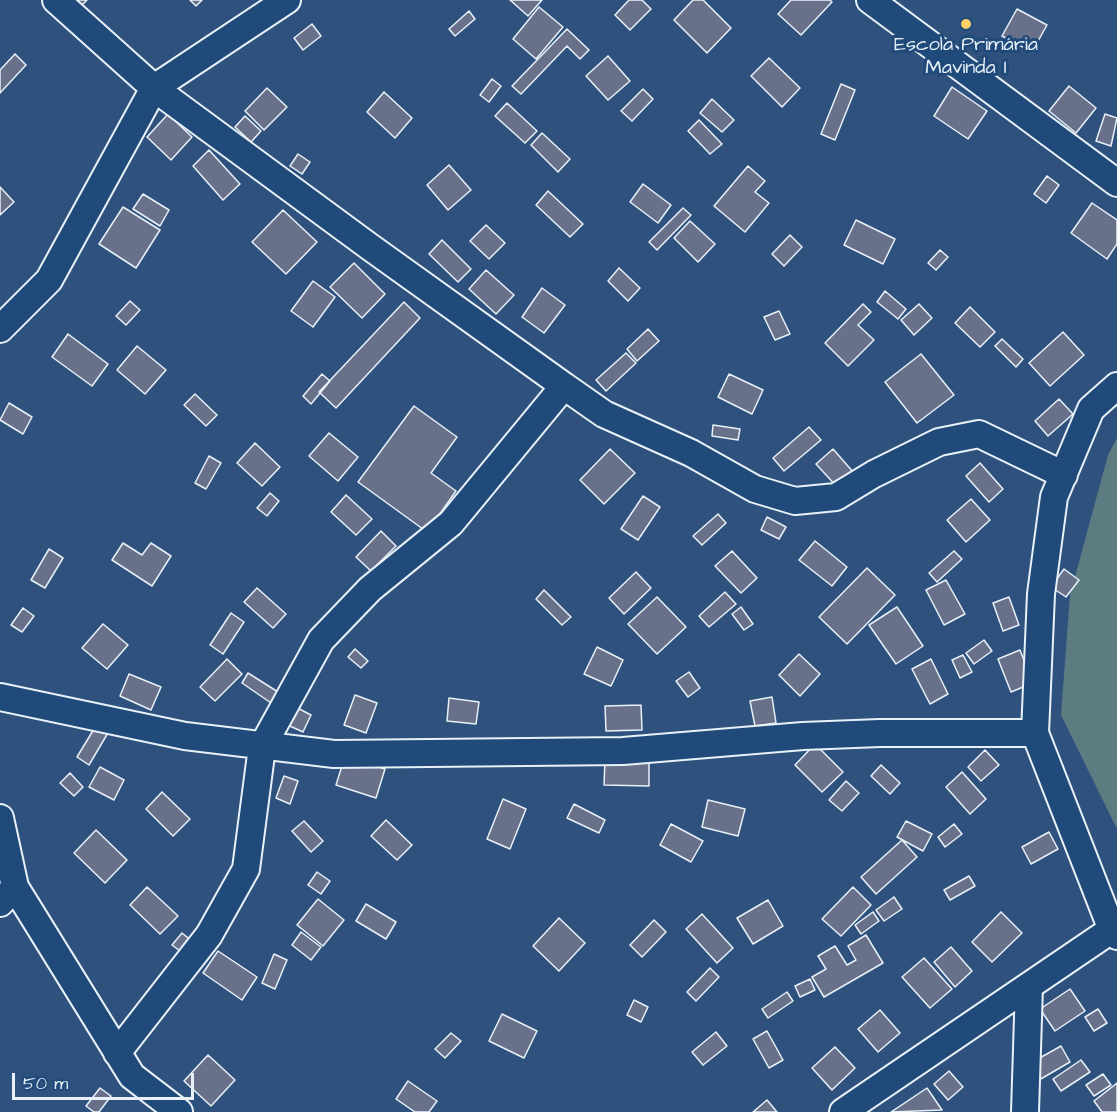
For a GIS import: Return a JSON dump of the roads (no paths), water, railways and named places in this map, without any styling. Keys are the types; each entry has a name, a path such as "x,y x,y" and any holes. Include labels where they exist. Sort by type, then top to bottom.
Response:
{"street":[{"path":"56,0 154,88 564,386 604,414 692,453 754,489 795,501 836,497 874,474 939,442 979,434 1064,475"},
{"path":"0,329 49,280 154,88 287,0"},
{"path":"870,0 888,9 1117,183"},
{"path":"117,1053 209,935 246,869 262,747 321,640 370,589 451,523 564,386"},
{"path":"843,1112 1029,986 1115,931 1035,733 1041,594 1054,497 1091,410 1117,386"},
{"path":"0,697 185,736 334,754 623,752 802,736 880,733 1035,733"},
{"path":"0,818 7,895 132,1076 179,1112"},
{"path":"1025,1112 1029,986"}],"place":[{"name":"Escola Primária Mavinda I","path":"966,24"}]}
